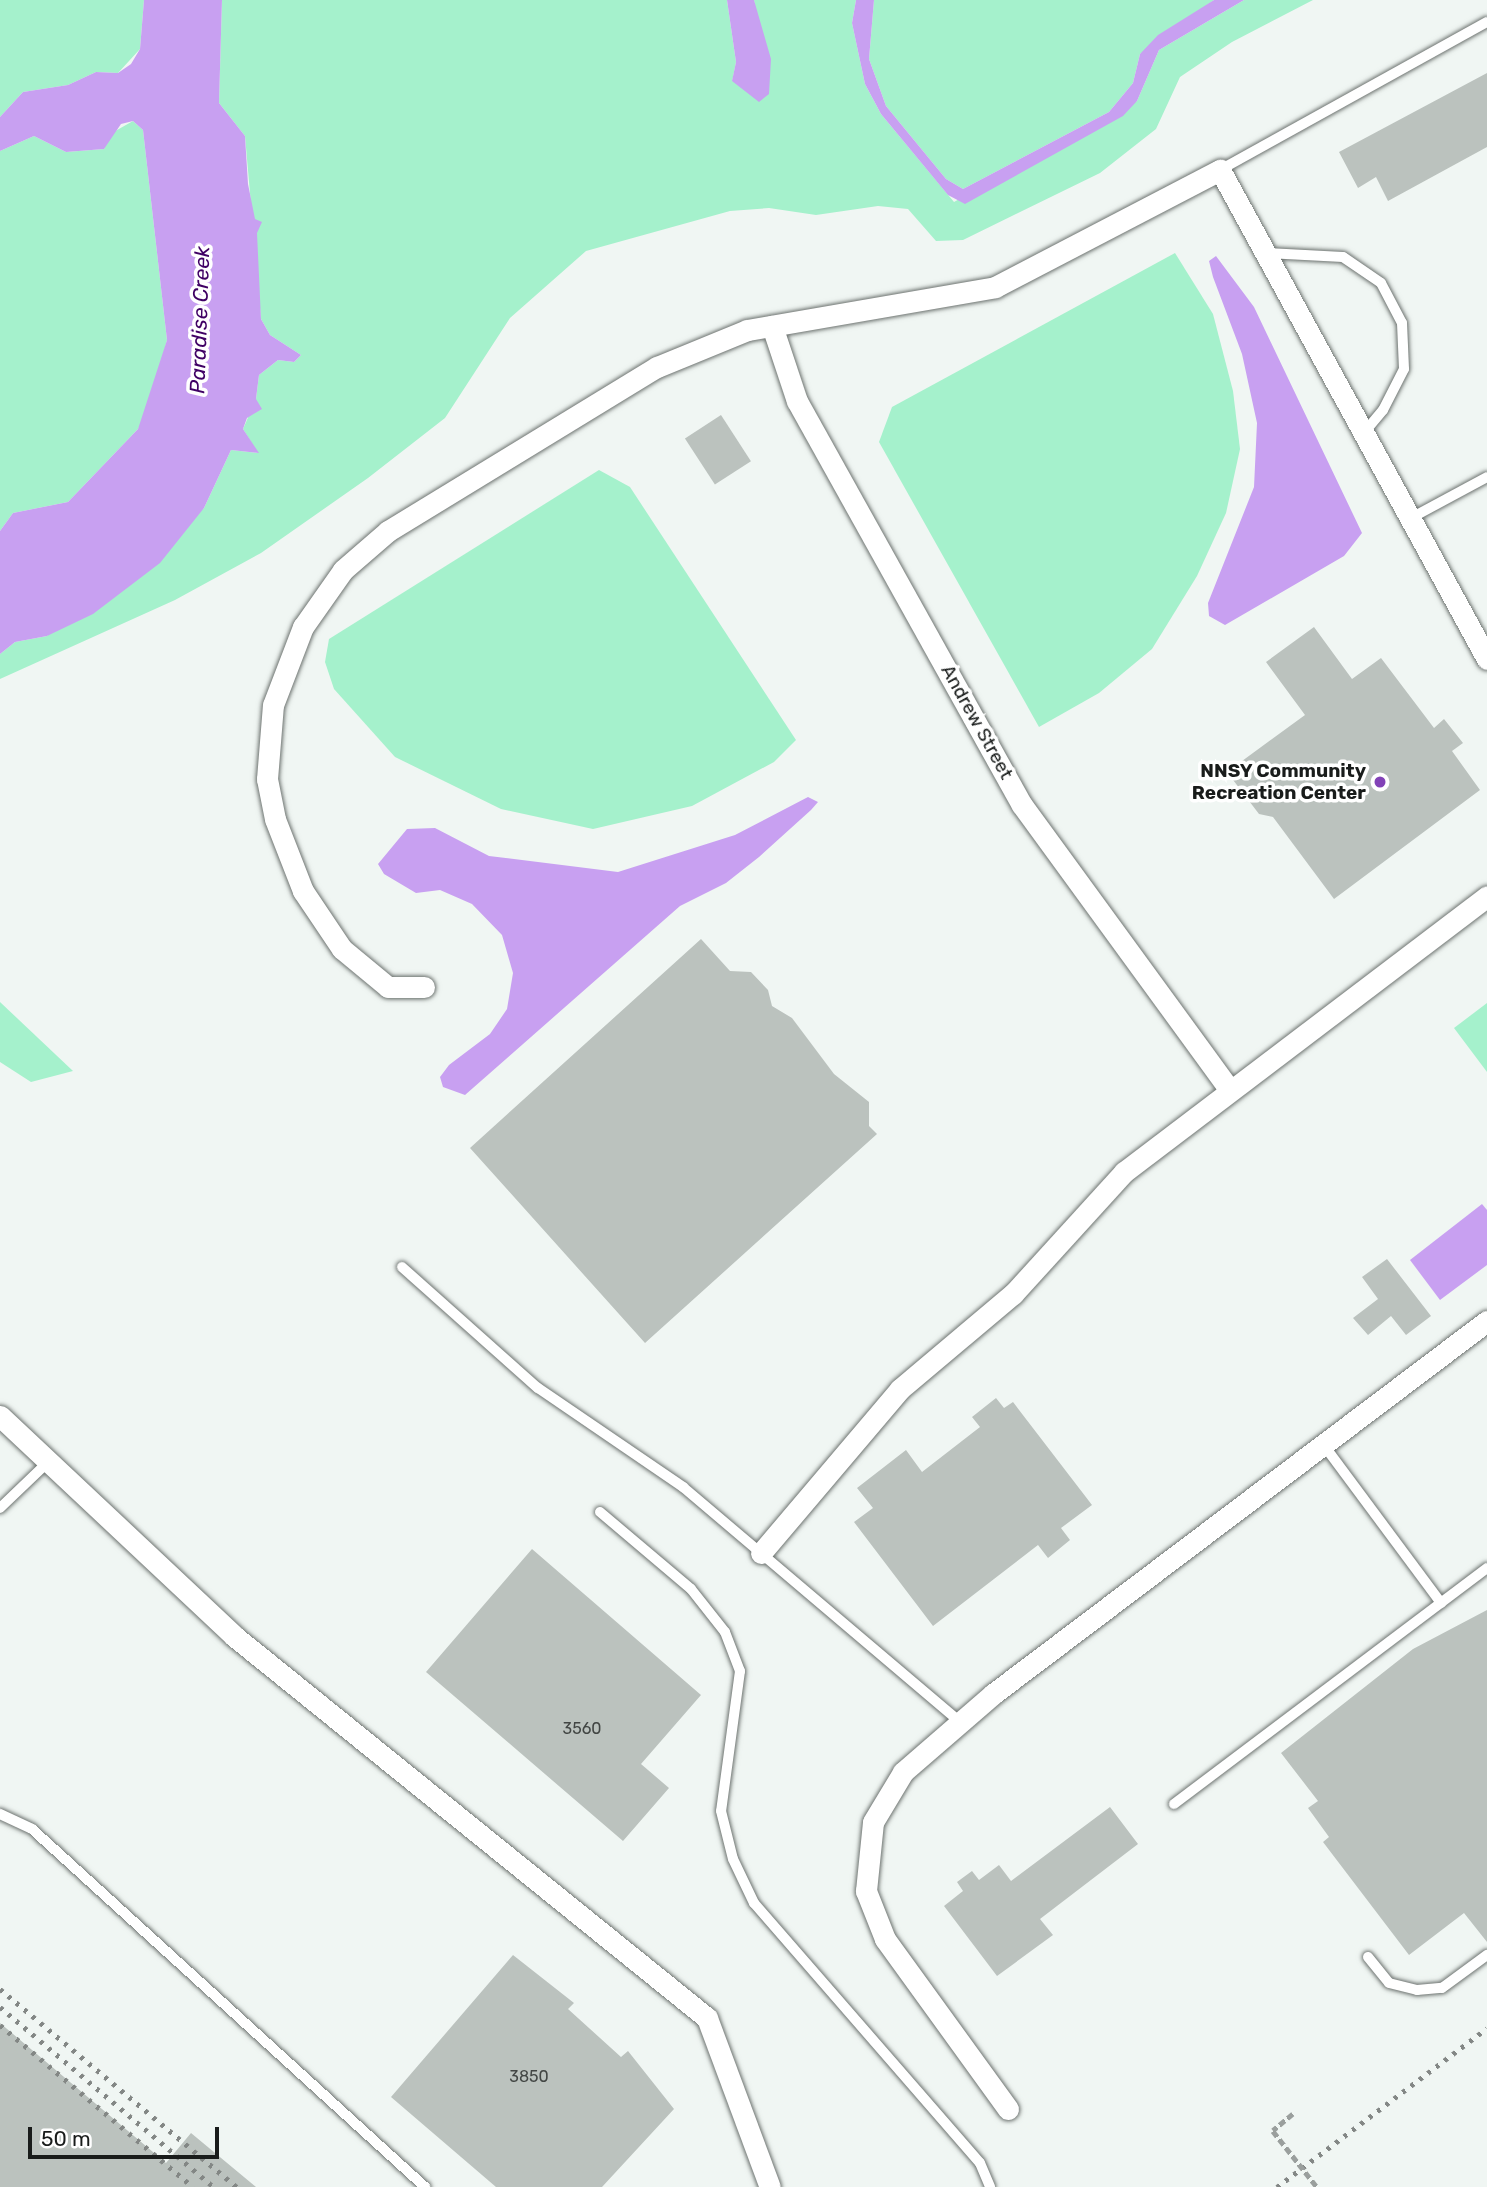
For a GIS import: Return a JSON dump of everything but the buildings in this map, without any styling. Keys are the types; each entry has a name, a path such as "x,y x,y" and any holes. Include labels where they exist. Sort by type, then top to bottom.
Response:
{"street":[{"path":"424,987 388,987 342,949 303,891 285,851 267,779 268,741 276,695 303,627 343,570 388,531 657,367 710,343 772,326 995,287 1220,170 1487,659"},
{"name":"Andrew Street","path":"772,326 797,401 1022,805 1230,1090"},
{"path":"761,1553 900,1389 1013,1294 1124,1172 1487,896"},
{"path":"1008,2109 885,1939 866,1891 873,1822 903,1772 959,1721 1487,1321"},
{"path":"0,1416 234,1636 707,2018 771,2187"}],"lane":[{"path":"1220,170 1487,22"},
{"path":"1267,253 1343,257 1381,283 1402,323 1404,369 1383,410 1364,433"},
{"path":"1410,518 1487,477"},
{"path":"402,1267 538,1388 683,1487 959,1721"},
{"path":"1323,1444 1441,1603"},
{"path":"0,1508 48,1462"},
{"path":"600,1512 691,1589 725,1632 740,1671 721,1811 733,1859 754,1903 980,2163 989,2187"},
{"path":"1174,1804 1487,1567"},
{"path":"0,1814 32,1829 425,2187"},
{"path":"1368,1957 1389,1983 1417,1990 1442,1988 1487,1955"}],"path":[{"path":"1293,2115 1273,2131 1317,2187"}],"green space":[{"path":"0,0 144,0 140,49 118,73 96,72 68,85 23,92 0,117"},
{"path":"222,0 727,0 736,62 732,82 756,13 754,0 856,0 852,23 865,84 881,114 954,202 1137,101 1159,50 1244,0 1313,0 1232,42 1180,77 1156,129 1100,173 963,240 936,241 908,209 878,206 816,215 769,208 730,211 586,251 510,318 445,418 368,478 261,553 175,600 0,679 0,654 15,642 47,636 204,508 231,450 258,453 243,429 256,399 259,375 278,360 294,362 301,355 270,335 261,319 245,136 219,103"},
{"path":"874,0 1214,0 1140,54 1133,83 1109,112 963,189 946,179 886,106 869,59"},
{"path":"133,121 143,130 167,340 149,410 138,429 68,502 13,513 0,531 0,151 34,136 66,152 104,149 110,134"},
{"path":"1175,253 1213,314 1233,391 1240,449 1226,513 1197,576 1152,649 1099,693 1039,727 879,442 892,407"},
{"path":"599,470 630,487 796,740 774,762 692,806 593,829 501,809 395,757 334,689 325,662 329,639"},
{"path":"0,1002 73,1071 31,1082 0,1062"},
{"path":"1487,1003 1487,1072 1454,1028"}],"water":[{"name":"Paradise Creek","path":"144,0 222,0 219,103 245,136 248,184 255,219 262,222 257,233 261,319 270,335 301,355 294,362 278,360 259,375 256,399 262,409 247,418 243,429 259,453 231,450 204,508 160,563 93,614 47,636 15,642 0,654 0,531 13,513 68,502 138,429 167,340 143,130 133,121 121,124 104,149 66,152 34,136 0,151 0,117 23,92 68,85 96,72 118,73 131,64 140,49"},
{"path":"727,0 754,0 771,59 769,94 759,102 732,81 736,62"},
{"path":"856,0 874,0 869,59 886,106 946,179 963,189 1109,112 1133,83 1140,54 1158,35 1214,0 1244,0 1159,50 1137,101 1123,116 965,204 948,195 881,114 865,84 852,23"},
{"path":"1216,256 1254,307 1362,533 1344,556 1225,625 1209,616 1208,603 1254,487 1257,423 1242,354 1209,261"},
{"path":"808,797 818,802 759,857 726,883 680,906 465,1095 443,1087 440,1077 449,1065 490,1034 507,1009 513,973 502,935 472,904 440,890 416,893 384,874 378,864 407,829 435,828 489,856 618,872 735,835"},
{"path":"1482,1204 1487,1210 1487,1265 1440,1300 1410,1260"}],"railway":[{"path":"0,1989 237,2187"},
{"path":"0,2007 214,2187"},
{"path":"0,2025 193,2187"},
{"path":"1277,2187 1487,2028"}],"place":[{"name":"NNSY Community Recreation Center","path":"1380,782"}]}
